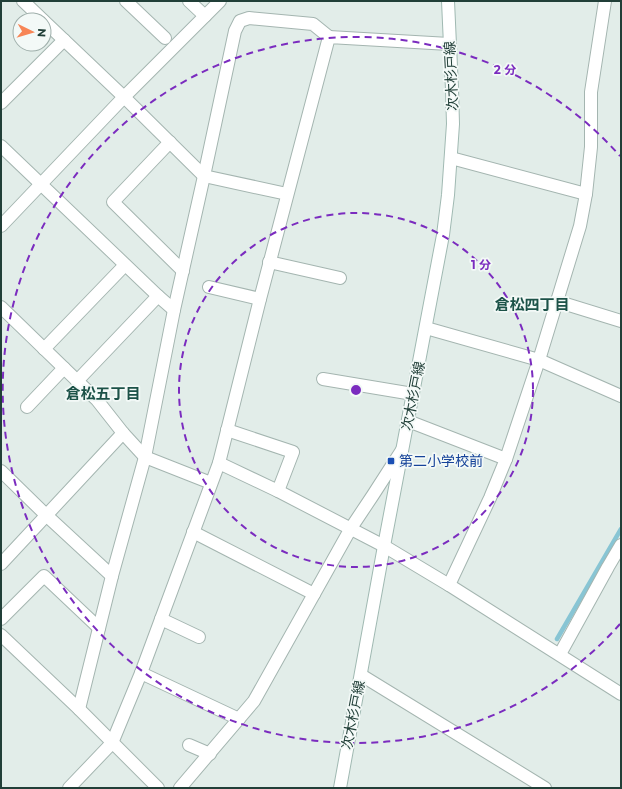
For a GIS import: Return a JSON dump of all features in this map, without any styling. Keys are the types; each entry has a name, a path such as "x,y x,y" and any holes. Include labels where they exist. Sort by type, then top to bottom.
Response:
{"street":[{"path":"23,1 35,12"},
{"path":"126,1 165,38"},
{"path":"189,1 205,16"},
{"path":"1,226 124,97 220,1"},
{"name":"次木杉戸線","path":"340,788 443,235 448,195 453,124 448,1"},
{"path":"449,585 490,498 506,459 539,360 580,226 586,194 591,147 591,92 605,1"},
{"path":"79,709 112,576 145,457 174,310 235,30 240,21 249,18 313,24 329,37 449,44"},
{"path":"52,28 204,176 287,194"},
{"path":"68,788 112,743 141,673 219,463 269,262 329,37"},
{"path":"1,103 64,40"},
{"path":"170,142 113,202 183,271"},
{"path":"1,146 174,310"},
{"path":"451,158 586,194"},
{"path":"269,262 340,278"},
{"path":"44,348 125,265"},
{"path":"209,287 260,299"},
{"path":"77,381 158,296"},
{"path":"556,301 621,321"},
{"path":"2,309 97,400 123,433 145,457 211,483"},
{"path":"426,328 539,360 621,396"},
{"path":"28,407 64,368"},
{"path":"323,379 413,394"},
{"path":"408,421 506,459"},
{"path":"227,430 293,452 278,491"},
{"path":"1,564 123,433"},
{"path":"180,788 254,701 351,528 404,447"},
{"path":"219,463 278,491 384,546 560,654 621,694"},
{"path":"1,471 112,576"},
{"path":"193,532 314,594"},
{"path":"560,654 621,545"},
{"path":"1,619 44,576 99,628"},
{"path":"161,619 200,637"},
{"path":"1,635 79,709 151,786"},
{"path":"141,673 239,719"},
{"path":"361,675 539,786"},
{"path":"189,745 210,754"}],"waterway":[{"path":"557,639 621,529"}],"place":[{"name":"第二小学校前","path":"391,461"}],"district":[{"name":"倉松四丁目","path":"532,305"},
{"name":"倉松五丁目","path":"103,394"}]}
